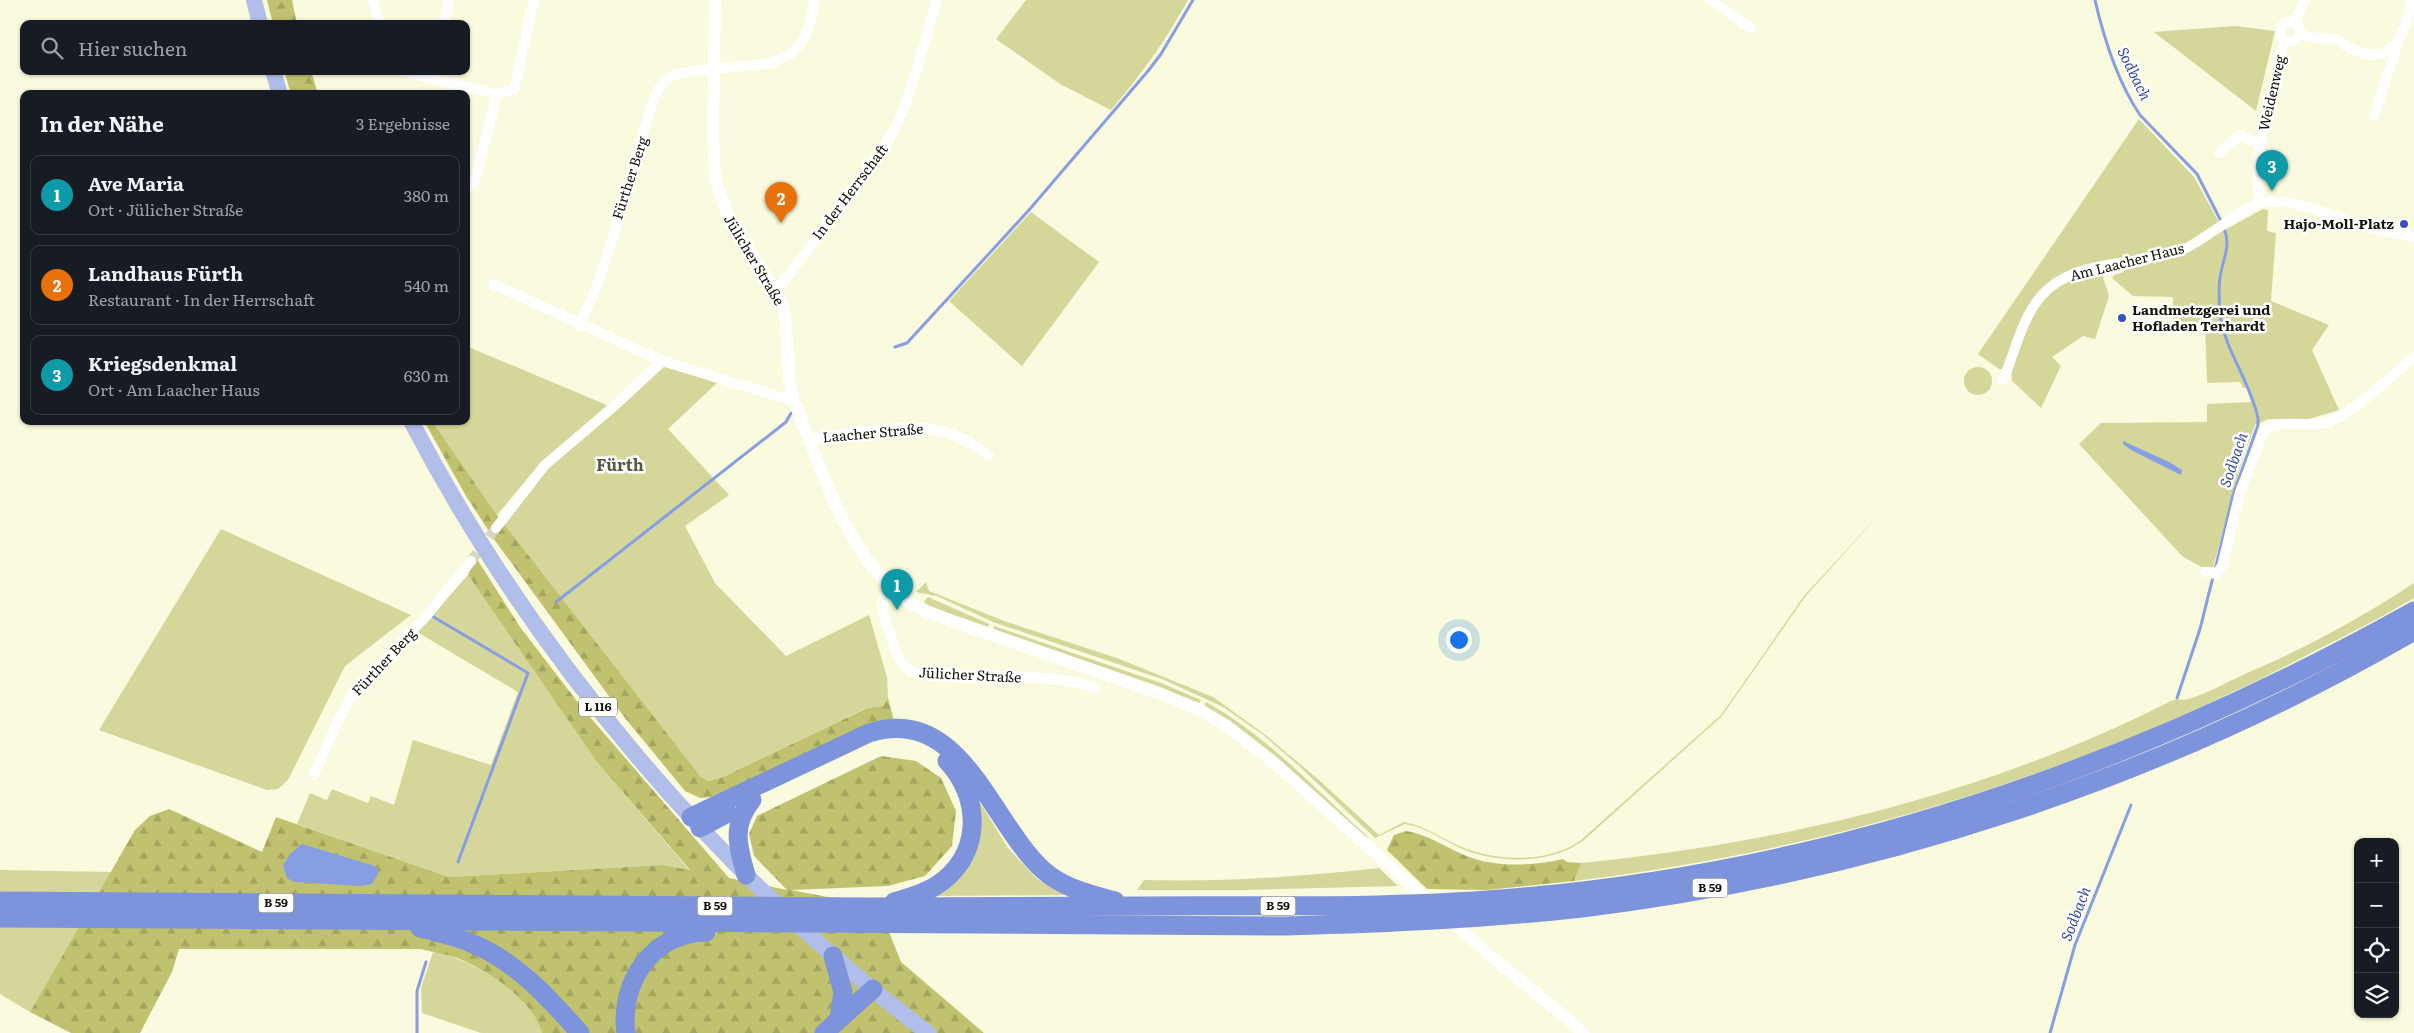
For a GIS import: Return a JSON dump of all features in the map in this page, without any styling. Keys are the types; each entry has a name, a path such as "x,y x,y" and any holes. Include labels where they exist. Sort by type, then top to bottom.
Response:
{"highway":[{"name":"B 59","path":"0,901 1055,908 1350,906 1525,897 1682,876 1819,848 1952,812 2122,753 2274,686 2414,611"},
{"name":"B 59","path":"0,918 1238,926 1403,923 1543,912 1702,890 1805,869 1891,847 1986,819 2082,786 2158,756 2247,717 2322,681 2414,631"},
{"path":"695,822 869,733 889,729 915,731 943,744 964,763 1016,840 1043,870 1071,888 1136,906"},
{"path":"695,822 752,800 864,747 878,742 914,743 941,756 959,775 971,803 972,833 966,852 953,872 935,887 879,907"},
{"path":"746,875 737,833 743,812 752,800"},
{"path":"394,921 461,939 492,953 537,987 580,1033"},
{"path":"626,1033 625,1004 631,984 641,966 657,950 667,943 689,934 750,931 780,924"},
{"path":"833,956 843,992 840,1026"},
{"path":"824,1033 840,1026 877,993"}],"main road":[{"path":"254,0 259,20"},
{"path":"274,75 279,90"},
{"name":"L 116","path":"413,425 466,518 531,616 611,724 695,822 746,875 833,956 928,1033"}],"street":[{"path":"373,0 379,20"},
{"path":"445,20 449,0"},
{"path":"432,75 497,94 514,89 534,0"},
{"name":"Jülicher Straße","path":"715,0 713,156 718,191 735,232 776,291 785,314 789,380 794,400 852,536 870,563 893,587 883,600 882,613 900,660 912,672 929,675 986,675 1061,680 1094,687"},
{"name":"Fürther Berg","path":"579,325 601,271 660,87 674,75 714,68 764,66 784,58 798,47 805,37 810,24 814,0"},
{"name":"In der Herrschaft","path":"776,291 872,166 897,125 910,91 937,0"},
{"path":"1710,0 1751,28"},
{"name":"Weidenweg","path":"2285,41 2281,36 2281,28 2286,23 2295,23 2304,0"},
{"path":"2374,116 2412,0"},
{"path":"2295,23 2300,28 2300,34 2314,38 2337,40 2350,49 2376,55 2388,52 2398,42"},
{"name":"Weidenweg","path":"2285,41 2295,41 2300,34"},
{"name":"Weidenweg","path":"2260,202 2256,174 2261,145 2278,77 2278,59 2285,41"},
{"path":"470,186 475,181 497,94"},
{"name":"Weidenweg","path":"2219,153 2240,135 2261,145"},
{"path":"2260,202 2272,201 2294,204 2374,229 2414,237"},
{"name":"Am Laacher Haus","path":"2003,380 2032,311 2042,296 2055,283 2081,271 2174,252 2195,244 2260,202"},
{"path":"493,284 579,325 662,361 794,400"},
{"path":"2210,574 2222,566 2240,492 2264,431 2273,426 2318,424 2334,419 2359,402 2414,356"},
{"path":"496,528 545,466 613,407 662,361"},
{"name":"Laacher Straße","path":"810,439 862,432 931,429 960,438 989,455"},
{"name":"Fürther Berg","path":"314,774 340,717 354,692 428,614 471,561"},
{"path":"893,587 915,606 936,616 1154,691 1211,716 1234,730 1266,756 1486,952 1584,1033"}],"green space":[{"path":"267,0 292,0 296,20 272,20"},
{"path":"1026,0 1188,0 1152,57 1111,110 1060,84 996,39"},
{"path":"2235,26 2275,31 2256,111 2154,32"},
{"path":"285,75 312,75 317,90 290,90"},
{"path":"2139,119 2194,177 2220,224 2174,250 2090,266 2046,288 2002,369 1999,369 1978,354"},
{"path":"2263,209 2268,210 2267,231 2276,233 2271,301 2329,325 2312,350 2339,410 2309,419 2268,419 2255,425 2242,461 2213,567 2202,567 2183,557 2079,444 2101,423 2207,422 2207,404 2251,402 2247,388 2243,388 2240,382 2207,383 2205,323 2173,324 2173,297 2133,296 2112,278 2114,275 2124,272 2124,269 2186,251"},
{"path":"1031,212 1099,262 1022,366 949,301"},
{"path":"2095,271 2102,274 2109,296 2095,339 2083,336 2052,357 2061,366 2041,408 2012,381 2012,371 2019,345 2032,316 2047,294 2064,282"},
{"path":"470,348 609,406 541,462 497,515 435,425 470,425"},
{"path":"665,366 718,382 668,429 729,495 685,526 715,583 786,656 869,615 887,677 888,698 883,706 866,708 723,777 707,781 701,777 504,525 552,463 627,401"},
{"path":"1978,367 1988,371 1992,381 1988,391 1978,395 1968,391 1964,381 1968,371"},
{"path":"426,425 435,425 497,515 701,777 708,781 723,777 867,708 883,706 888,698 894,721 712,797 700,798 685,791 625,718 496,542 466,496"},
{"path":"1884,509 1805,597 1722,716 1584,840 1557,854 1526,859 1494,858 1479,855 1458,847 1421,828 1405,824 1375,838 1298,765 1262,734 1223,707 1162,679 993,622 937,596 916,592 926,582 929,591 1004,621 1117,658 1213,697 1263,733 1319,780 1379,835 1404,822 1428,830 1459,846 1480,853 1510,858 1526,858 1556,853 1581,840 1721,715 1804,596"},
{"path":"221,529 411,615 345,666 288,780 278,789 267,790 99,730"},
{"path":"475,556 520,627 583,709 729,878 787,890 754,856 749,834 757,816 881,756 916,761 941,778 956,811 952,846 925,876 888,886 791,890 879,907 901,962 984,1033 542,1033 530,1009 520,998 495,978 457,958 420,949 179,949 172,972 140,1033 71,1033 30,1012 135,830 150,816 169,809 262,852 276,817 449,877 662,865 690,870 597,762 468,575"},
{"path":"468,575 598,763 690,871 662,865 449,877 297,824 310,793 327,800 332,789 368,803 371,796 394,805 413,740 491,765 518,692 417,632"},
{"path":"2414,583 2414,598 2311,653 2224,696 2135,735 2045,770 1953,801 1860,827 1765,849 1670,867 1574,881 1581,863 1733,842 1809,827 1884,809 1957,788 2030,763 2101,734 2173,700 2186,700 2202,694 2310,644"},
{"path":"928,597 989,624 988,629 928,605 924,602"},
{"path":"994,626 1161,683 1201,700 1198,705 993,631"},
{"path":"1206,702 1251,731 1311,783 1369,838 1365,837 1204,707"},
{"path":"979,801 1008,848 1036,878 1065,895 936,896 977,843"},
{"path":"1406,831 1436,841 1464,855 1487,862 1526,864 1563,859 1567,862 1581,863 1574,881 1487,890 1427,889 1387,850 1394,835"},
{"path":"1379,868 1398,886 1245,890 1137,890 1144,880 1262,878"},
{"path":"0,870 112,872 30,1012 0,994"},
{"path":"433,952 464,962 498,980 526,1005 536,1019 542,1033 481,1033 422,1013 421,988"}],"water":[{"path":"2123,441 2169,462 2182,470 2181,475 2131,450 2123,444"},
{"path":"302,844 375,866 379,872 372,884 362,886 294,882 287,878 283,866 290,854"}],"waterway":[{"path":"895,347 907,343 1029,210 1148,71 1161,54 1193,0"},
{"name":"Sodbach","path":"2095,0 2112,59 2132,102 2140,115 2197,174 2221,221"},
{"name":"Sodbach","path":"2215,570 2233,495 2258,425 2254,404 2227,341 2220,314 2219,282 2227,247 2225,231"},
{"path":"556,602 786,422 791,413"},
{"name":"Sodbach","path":"2177,698 2200,629 2213,577"},
{"path":"432,616 528,673 458,862"},
{"name":"Sodbach","path":"2050,1033 2075,945 2131,805"},
{"path":"417,1033 417,991 426,962"}],"tunnel":[{"path":"471,561 496,528"}],"place":[{"name":"Kriegsdenkmal","path":"2272,191"},
{"name":"Landhaus Fürth","path":"781,223"},
{"name":"Hajo-Moll-Platz","path":"2404,224"},
{"name":"Landmetzgerei und Hofladen Terhardt","path":"2122,318"},
{"name":"Ave Maria","path":"897,610"}],"district":[{"name":"Fürth","path":"620,465"}]}
